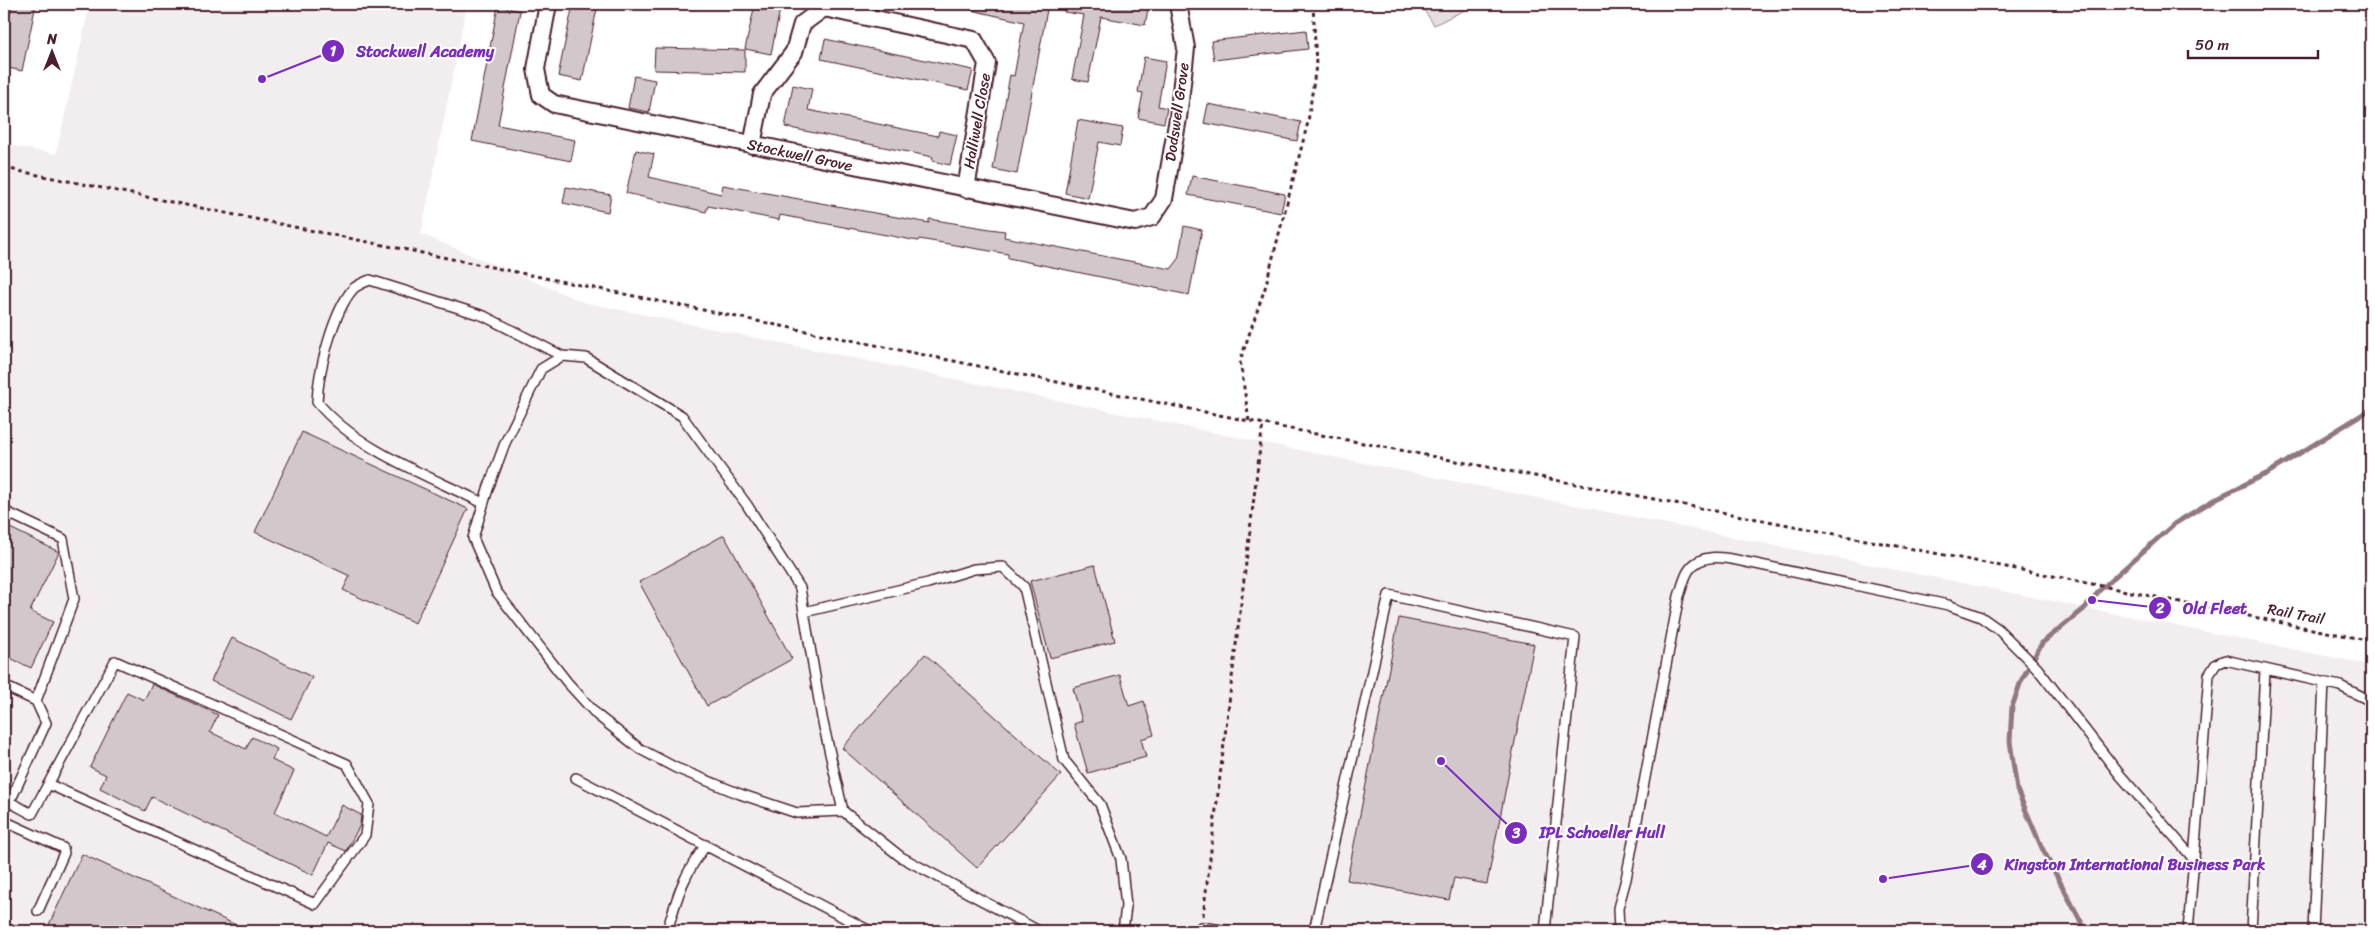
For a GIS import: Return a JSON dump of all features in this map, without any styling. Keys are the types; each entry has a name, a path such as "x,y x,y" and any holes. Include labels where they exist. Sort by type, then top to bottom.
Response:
{"street":[{"name":"Stockwell Grove","path":"548,4 536,69 541,95 554,104 1135,222 1152,217"},
{"name":"Dodswell Grove","path":"1152,217 1164,198 1180,100 1186,48 1178,4"},
{"name":"Halliwell Close","path":"752,145 762,94 794,52 802,24 824,8 880,19 974,40 987,63 966,189"}],"lane":[{"path":"484,503 384,454 332,420 317,402 318,380 337,315 354,288 370,280 484,316 562,356 586,358 682,416 747,505 800,588 822,718 844,811 901,857 1039,931"},
{"path":"562,356 541,369 505,443 473,538 496,591 567,682 597,714 640,749 676,768 740,794 796,813 844,811"},
{"path":"4,511 63,539 74,599 36,701"},
{"path":"1619,931 1618,908 1626,880 1679,596 1689,570 1705,558 1723,557 1948,605 1981,616 1998,629 2036,668 2120,775 2192,858"},
{"path":"804,612 928,583 974,569 1003,567 1024,587 1064,760 1100,804 1121,859 1126,906 1123,931"},
{"path":"1314,931 1389,594 1575,636 1545,931"},
{"path":"2188,931 2192,858 2209,674 2216,664 2225,660 2324,682 2340,686 2371,701"},
{"path":"4,799 32,814 48,784 115,661 347,764 368,804 365,835 315,904 48,784"},
{"path":"2251,931 2265,670"},
{"path":"2313,931 2324,682"},
{"path":"4,686 36,701 46,723 13,795 4,799"},
{"path":"576,778 870,931"},
{"path":"4,821 63,848 64,853 38,911"},
{"path":"667,931 681,884 689,868 706,845"},
{"path":"1200,929 1230,931"}],"path":[{"path":"1249,421 1240,361 1265,288 1308,122 1316,65 1313,4"},
{"name":"Rail Trail","path":"4,168 1249,421 2058,577 2371,641"},
{"path":"1200,929 1263,423"}],"shaded area":[{"path":"90,4 467,4 421,234 583,302 1254,441 2371,665 2371,931 4,931 4,144 56,154"},
{"path":"1420,4 1477,4 1434,25"}],"building":[{"path":"12,4 36,4 22,71 4,67 4,47"},
{"path":"573,4 598,4 582,81 558,76"},
{"path":"755,4 781,4 771,54 745,49"},
{"path":"971,4 1048,4 1017,174 993,169 1010,75 1014,76 1024,22 971,10"},
{"path":"1065,4 1149,4 1145,25 1101,17 1088,82 1072,79 1084,15 1064,12"},
{"path":"498,6 520,11 498,125 575,140 571,161 472,141"},
{"path":"1306,30 1308,49 1214,60 1211,41"},
{"path":"825,39 973,70 968,90 821,59"},
{"path":"655,48 745,50 745,72 654,70"},
{"path":"1144,57 1166,61 1158,106 1167,108 1164,123 1138,118 1143,93 1138,92"},
{"path":"634,76 655,80 649,112 628,108"},
{"path":"793,85 812,89 808,110 938,136 939,131 957,135 950,165 932,161 933,157 785,127"},
{"path":"1208,104 1301,122 1297,141 1204,123"},
{"path":"1078,120 1123,128 1120,146 1099,142 1088,198 1065,193"},
{"path":"636,150 654,154 649,177 721,194 723,185 929,223 929,219 1005,231 1004,237 1171,269 1178,260 1184,226 1202,230 1189,295 1008,258 1008,254 919,239 918,241 780,215 779,220 708,206 706,212 626,193"},
{"path":"1192,176 1285,194 1281,213 1188,195"},
{"path":"566,187 611,195 608,212 563,203"},
{"path":"302,432 468,509 415,623 343,590 350,576 255,532"},
{"path":"4,525 59,552 30,611 53,622 31,668 4,655"},
{"path":"724,535 792,659 707,706 639,582"},
{"path":"1095,565 1115,641 1050,658 1030,581"},
{"path":"1399,618 1534,644 1487,884 1454,878 1449,900 1347,880"},
{"path":"232,638 312,677 291,719 211,681"},
{"path":"925,654 1061,775 977,868 842,748"},
{"path":"1120,675 1129,706 1144,701 1154,735 1141,739 1146,757 1088,773 1074,724 1082,721 1073,688"},
{"path":"152,684 218,715 210,732 246,749 252,737 277,749 272,760 294,771 275,812 326,837 342,805 361,815 360,825 346,851 328,843 313,875 152,797 145,811 100,788 106,775 90,767 127,692 144,700"},
{"path":"82,854 249,931 46,931"}],"waterway":[{"path":"2086,931 2042,848 2017,790 2010,741 2012,707 2021,681 2042,643 2084,609 2100,590 2174,524 2217,498 2268,473 2371,409"}],"place":[{"name":"Stockwell Academy","path":"262,79"},
{"name":"Old Fleet","path":"2092,600"},
{"name":"IPL Schoeller Hull","path":"1441,761"},
{"name":"Kingston International Business Park","path":"1883,879"}]}
